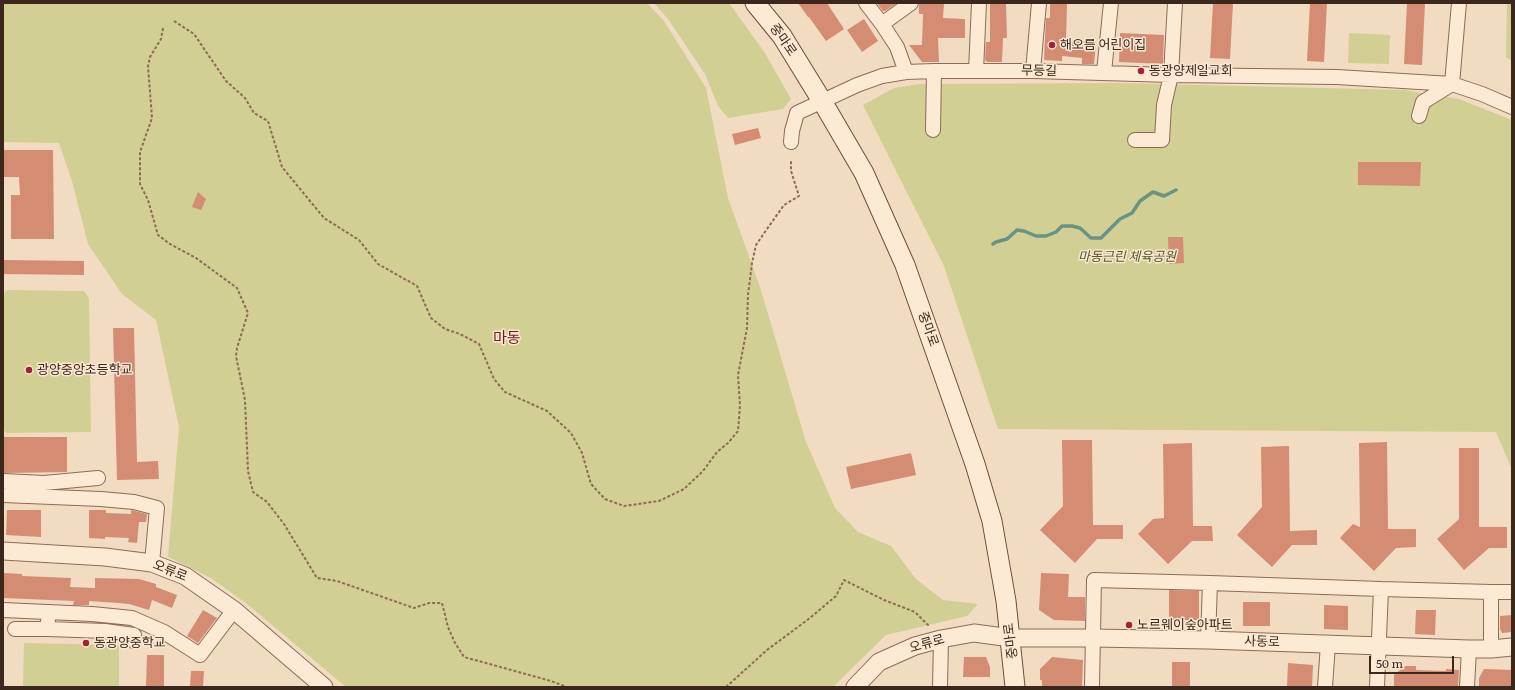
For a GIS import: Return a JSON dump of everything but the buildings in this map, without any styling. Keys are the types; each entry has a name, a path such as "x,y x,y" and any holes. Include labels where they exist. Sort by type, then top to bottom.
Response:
{"main road":[{"name":"중마로","path":"755,3 782,36 864,173 905,265 976,464 992,521 1011,638 1015,687"}],"street":[{"path":"866,3 897,47 906,72"},
{"path":"882,24 911,3"},
{"path":"976,71 979,3"},
{"path":"1033,71 1039,3"},
{"path":"1104,72 1111,3"},
{"path":"1134,140 1162,140 1164,105 1171,75 1175,3"},
{"path":"1419,116 1423,102 1452,84 1459,3"},
{"path":"933,130 934,71"},
{"name":"무등길","path":"792,142 792,131 797,113 857,85 882,76 906,72 1033,71 1171,75 1337,77 1452,84 1482,94 1512,107"},
{"path":"3,481 44,483 98,478"},
{"path":"3,495 101,499 134,502 157,508 152,563"},
{"name":"오류로","path":"3,551 106,557 152,563 185,576 234,610 324,687"},
{"path":"1092,687 1094,580 1512,592"},
{"path":"1208,640 1210,583"},
{"path":"1377,687 1381,589"},
{"path":"1491,592 1491,649"},
{"path":"3,610 92,614 132,618 164,632 200,655 234,610"},
{"path":"48,612 48,629"},
{"path":"15,629 105,631 134,635 134,641"},
{"name":"오류로","path":"855,687 879,662 915,646 941,639 974,634 1011,638"},
{"name":"사동로","path":"1011,638 1208,640 1469,649 1512,647"},
{"path":"940,687 941,639"},
{"path":"1325,687 1328,644"},
{"path":"1467,687 1469,649"}],"path":[{"path":"174,20 194,34 226,81 244,98 254,114 268,121 282,168 324,218 358,240 378,264 417,286 431,318 445,329 460,334 479,344 494,379 505,392 547,411 572,433 582,453 591,484 605,499 624,506 658,501 684,488 703,471 717,452 728,444 738,431 740,406 738,375 747,328 748,295 752,263 756,245 784,205 799,196 791,171 791,161"},
{"path":"163,28 162,39 150,57 148,66 151,88 152,118 140,152 140,184 148,200 158,236 196,258 237,288 248,313 236,356 245,400 248,471 253,492 267,502 284,524 317,578 337,581 414,608 429,603 442,603 448,627 455,643 464,657 551,680 567,687"},
{"path":"726,687 767,650 810,618 836,596 844,580 884,600 914,612 941,639"}],"green space":[{"path":"3,3 647,3 664,21 706,88 728,198 760,287 806,442 835,508 858,532 891,546 916,579 943,600 978,604 967,616 886,635 833,687 346,687 247,604 211,578 168,557 179,427 156,320 122,294 88,244 72,181 59,143 3,142"},
{"path":"654,3 729,3 765,53 791,99 783,109 728,118 718,106 705,74 668,19"},
{"path":"1507,3 1512,3 1512,61 1506,57"},
{"path":"1349,33 1390,35 1389,64 1348,63"},
{"name":"마동근린 체육공원","path":"1117,83 1404,90 1459,99 1512,120 1512,470 1496,432 998,429 944,266 863,105 894,88 919,84"},
{"path":"7,290 84,291 89,298 91,432 6,433 3,429 3,295"},
{"path":"24,643 119,645 119,687 23,687"}],"waterway":[{"path":"993,244 1007,239 1017,230 1036,236 1046,236 1056,232 1062,226 1080,228 1091,238 1101,238 1120,219 1132,213 1140,201 1153,192 1164,196 1176,190"}],"place":[{"name":"해오름 어린이집","path":"1052,45"},
{"name":"동광양제일교회","path":"1141,71"},
{"name":"광양중앙초등학교","path":"29,370"},
{"name":"노르웨이숲아파트","path":"1129,625"},
{"name":"동광양중학교","path":"86,643"}],"district":[{"name":"마동","path":"507,339"}]}
